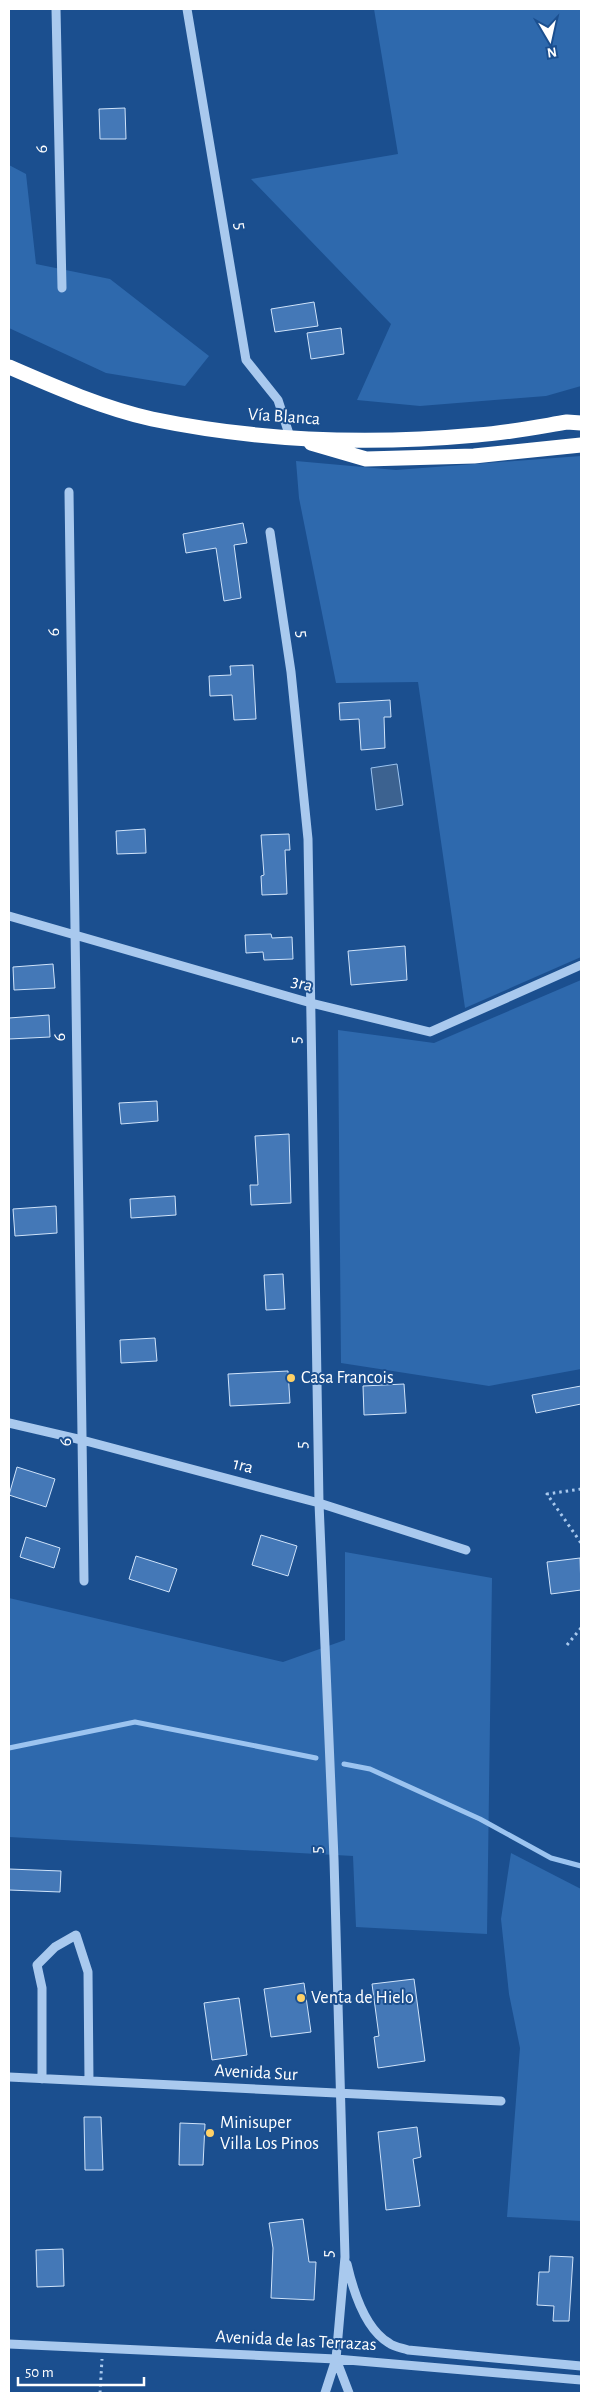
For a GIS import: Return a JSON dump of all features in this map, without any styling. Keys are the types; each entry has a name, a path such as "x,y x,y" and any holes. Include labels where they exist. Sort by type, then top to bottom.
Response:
{"highway":[{"name":"Vía Blanca","path":"9,367 80,397 150,418 227,432 290,438 428,438 478,435 574,423 581,415"},
{"path":"290,438 366,459 474,456 581,445"}],"street":[{"name":"6","path":"56,9 62,288"},
{"name":"5","path":"187,9 246,360 278,400 290,438"},
{"name":"6","path":"69,492 84,1581"},
{"name":"5","path":"270,532 291,672 308,839 319,1503 334,1859 338,2093 344,2257 336,2359 324,2393"},
{"name":"3ra","path":"9,916 311,1004 430,1032 581,965"},
{"name":"1ra","path":"9,1423 82,1440 319,1503 466,1550"},
{"path":"42,2079 42,1988 37,1965 55,1947 76,1934 88,1972 89,2081"},
{"name":"Avenida Sur","path":"9,2077 502,2101"},
{"name":"Avenida de las Terrazas","path":"344,2257 355,2297 373,2326 388,2343 408,2350 581,2366"},
{"name":"Avenida de las Terrazas","path":"9,2344 336,2359 581,2380"},
{"name":"5","path":"336,2359 349,2393"}],"path":[{"path":"581,1489 547,1494 581,1543"},
{"path":"567,1645 581,1628"},
{"path":"100,2393 103,2348"}],"shaded area":[{"path":"374,9 581,9 581,386 546,396 420,406 357,400 391,324 251,179 398,154"},
{"path":"9,165 26,174 36,264 110,279 209,356 185,386 106,373 9,328"},
{"path":"581,456 581,957 465,1008 418,682 336,683 299,498 296,461 396,470"},
{"path":"397,764 403,805 376,810 371,768"},
{"path":"581,980 581,1369 489,1386 341,1363 338,1030 434,1043"},
{"path":"345,1552 492,1578 487,1934 356,1927 353,1856 9,1837 9,1598 283,1662 345,1640"},
{"path":"511,1853 581,1889 581,2221 507,2217 520,2048 509,1994 501,1919"}],"building":[{"path":"125,108 126,139 100,139 99,109"},
{"path":"314,302 318,326 275,332 271,309"},
{"path":"341,328 344,354 311,359 307,333"},
{"path":"243,523 247,543 234,545 241,598 224,601 216,548 186,553 183,534"},
{"path":"253,665 256,719 234,720 232,695 210,696 209,676 231,675 230,666"},
{"path":"390,700 391,717 384,717 385,748 361,750 359,719 340,720 339,703"},
{"path":"145,829 146,853 117,854 116,831"},
{"path":"289,834 290,850 285,850 287,894 262,895 261,876 264,875 261,835"},
{"path":"271,934 272,938 292,937 293,959 264,960 263,952 246,953 245,935"},
{"path":"405,946 407,980 351,985 348,951"},
{"path":"53,964 55,988 14,990 13,967"},
{"path":"49,1015 50,1037 9,1039 9,1018"},
{"path":"157,1101 158,1121 121,1124 119,1103"},
{"path":"289,1134 291,1203 251,1205 250,1185 258,1185 255,1136"},
{"path":"175,1196 176,1215 131,1218 130,1199"},
{"path":"56,1206 57,1233 15,1236 13,1209"},
{"path":"283,1274 285,1309 266,1310 264,1275"},
{"path":"155,1338 157,1361 121,1363 120,1340"},
{"path":"288,1371 290,1403 230,1406 228,1374"},
{"path":"404,1384 406,1413 364,1415 363,1386"},
{"path":"581,1386 581,1404 536,1413 532,1395"},
{"path":"17,1467 55,1479 46,1507 9,1495"},
{"path":"261,1535 297,1546 288,1576 252,1565"},
{"path":"26,1537 60,1548 54,1568 20,1557"},
{"path":"136,1556 177,1569 169,1592 129,1579"},
{"path":"580,1558 581,1590 551,1594 547,1562"},
{"path":"9,1869 61,1871 60,1892 9,1890"},
{"path":"414,1979 425,2061 378,2068 374,2037 379,2036 372,1984"},
{"path":"304,1983 311,2032 271,2037 264,1989"},
{"path":"239,1998 247,2055 212,2060 204,2003"},
{"path":"84,2117 101,2117 103,2170 85,2170"},
{"path":"180,2123 205,2124 203,2165 179,2165"},
{"path":"417,2127 421,2157 413,2159 420,2206 386,2210 378,2132"},
{"path":"303,2219 309,2262 316,2262 314,2300 271,2298 273,2248 269,2223"},
{"path":"63,2249 64,2286 37,2287 36,2250"},
{"path":"550,2256 573,2257 569,2321 553,2321 554,2306 537,2305 539,2272 549,2272"}],"waterway":[{"path":"9,1748 135,1722 316,1758"},
{"path":"344,1764 370,1769 480,1819 551,1858 581,1866"}],"place":[{"name":"Casa Francois","path":"291,1378"},
{"name":"Venta de Hielo","path":"301,1998"},
{"name":"Minisuper Villa Los Pinos","path":"210,2133"}]}
